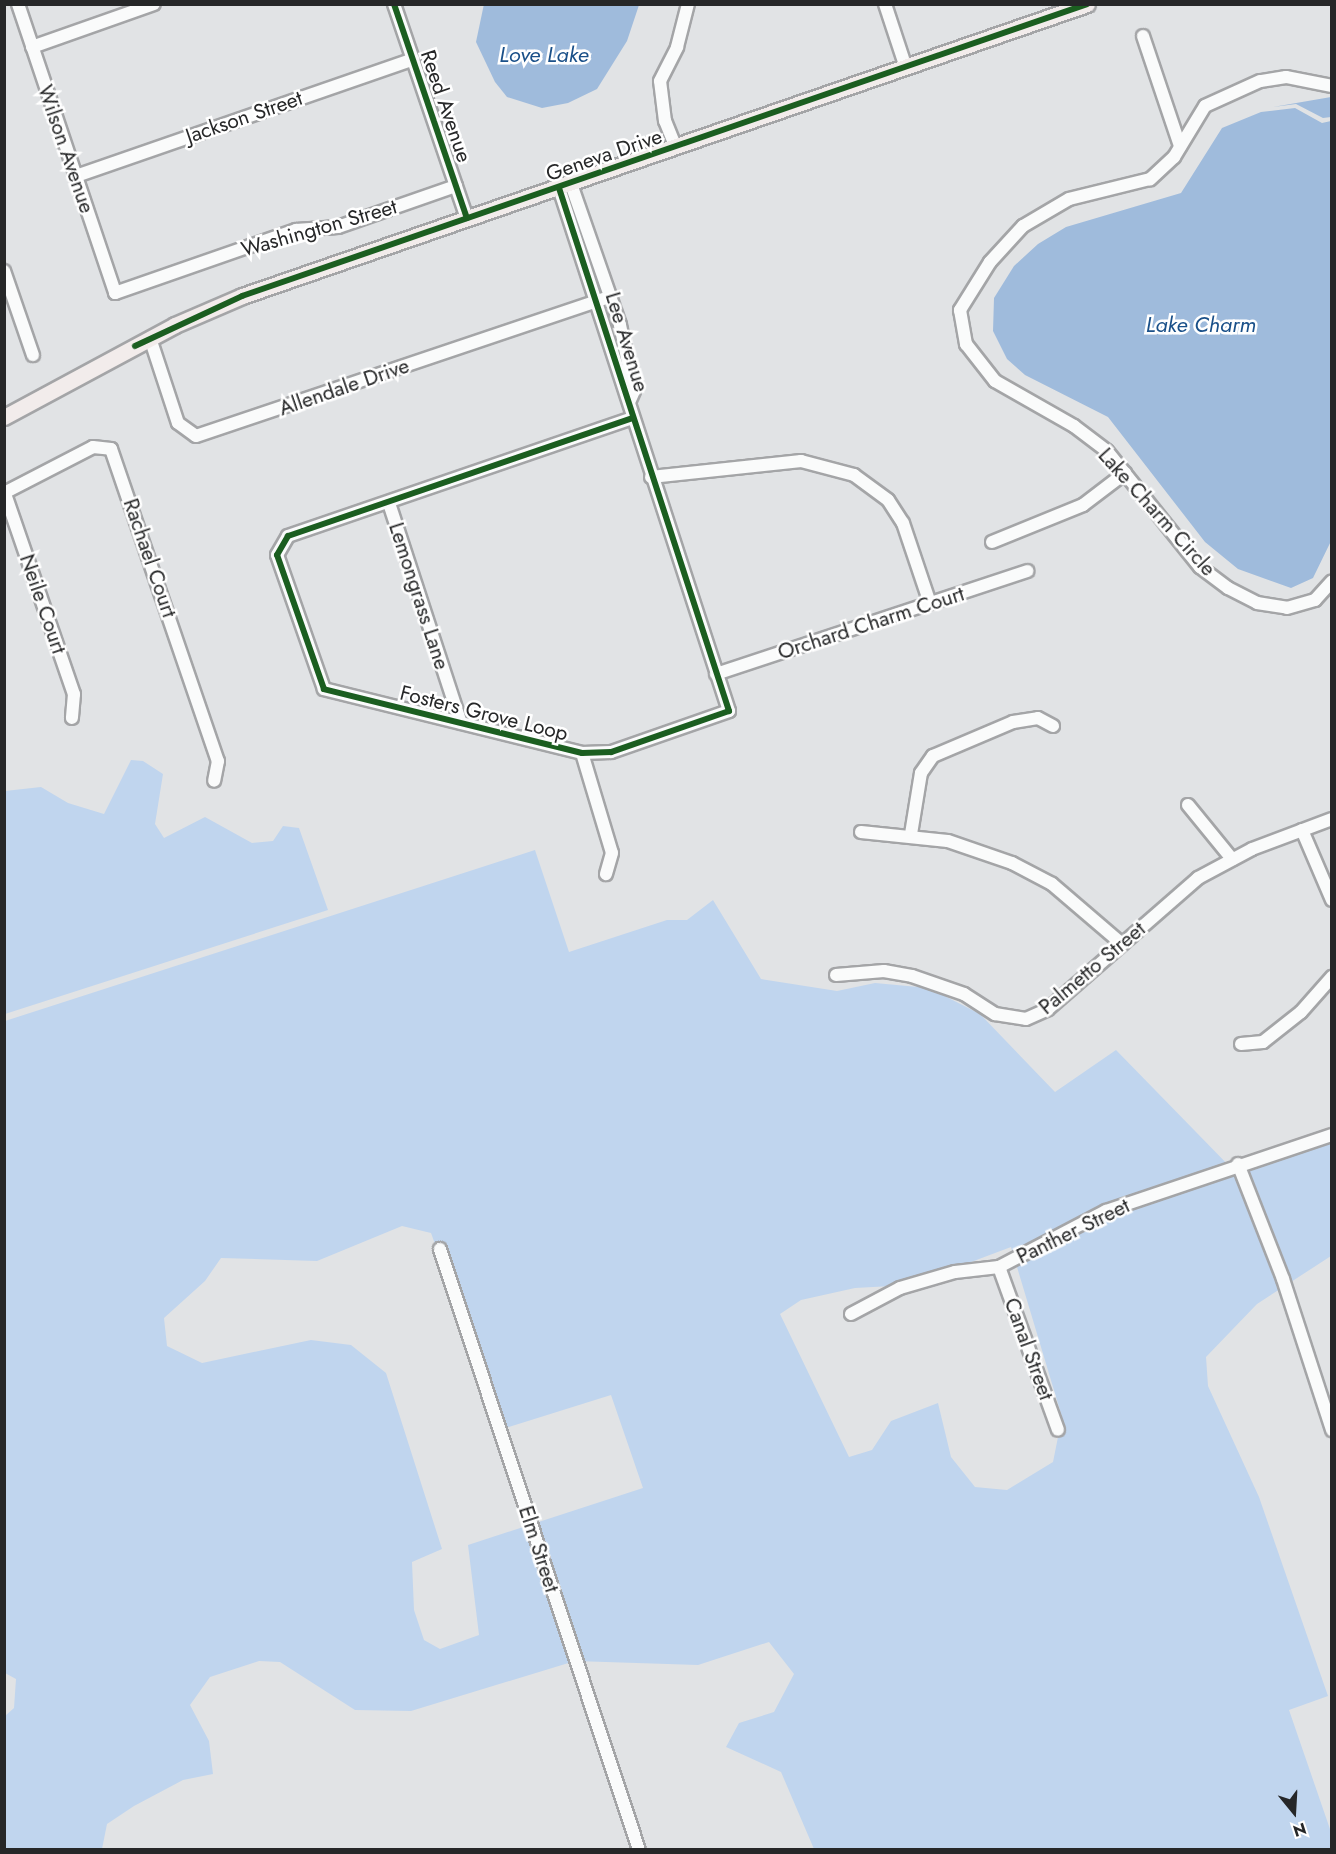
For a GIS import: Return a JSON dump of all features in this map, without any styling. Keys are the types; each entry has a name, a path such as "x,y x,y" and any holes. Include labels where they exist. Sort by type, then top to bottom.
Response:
{"main road":[{"name":"Geneva Drive","path":"4,417 150,338 242,296 676,148 905,65 1087,4"}],"street":[{"name":"Wilson Avenue","path":"18,4 115,293"},
{"path":"32,47 154,4"},
{"name":"Reed Avenue","path":"394,4 467,218"},
{"path":"676,148 665,121 660,81 677,47 688,4"},
{"path":"885,4 905,65"},
{"path":"1143,36 1180,146"},
{"name":"Jackson Street","path":"76,176 413,58"},
{"name":"Lake Charm Circle","path":"1332,86 1286,77 1260,81 1205,106 1180,146 1150,179 1069,199 1042,211 1006,242 960,310 966,344 995,381 1074,426 1125,473 1200,567 1257,603 1287,608 1315,600 1332,581"},
{"name":"Washington Street","path":"115,293 296,230 338,227 456,186"},
{"name":"Lee Avenue","path":"565,186 604,299 632,418 729,711"},
{"path":"4,271 33,355"},
{"name":"Allendale Drive","path":"150,338 178,423 196,436 604,299"},
{"name":"Fosters Grove Loop","path":"632,418 288,536 277,555 324,689 582,753 610,752 729,711"},
{"name":"Rachael Court","path":"5,493 93,447 111,449 218,761 214,781"},
{"path":"651,477 801,461 855,476 888,500 903,523 930,603"},
{"path":"992,543 1083,505 1125,473"},
{"name":"Neile Court","path":"5,493 74,694 72,718"},
{"name":"Lemongrass Lane","path":"388,503 461,723"},
{"name":"Orchard Charm Court","path":"716,674 1027,571"},
{"path":"911,834 921,772 933,756 1013,722 1038,718 1053,726"},
{"path":"582,753 612,853 606,874"},
{"path":"1188,805 1232,859"},
{"name":"Palmetto Street","path":"836,975 912,976 964,994 995,1014 1026,1019 1048,1009 1198,878 1232,859 1332,819"},
{"path":"1302,830 1332,900"},
{"path":"861,832 911,834 980,850 1052,884 1122,944"},
{"path":"1241,1044 1263,1042 1301,1012 1332,977"},
{"name":"Panther Street","path":"851,1314 900,1288 955,1272 999,1267 1106,1210 1238,1164 1332,1135"},
{"path":"1238,1164 1283,1279 1332,1430"},
{"name":"Elm Street","path":"440,1249 639,1850"},
{"name":"Canal Street","path":"999,1267 1058,1430"}],"shaded area":[{"path":"131,760 143,761 163,774 155,824 164,838 205,817 252,843 273,841 283,826 299,828 328,910 5,1014 5,791 41,787 68,803 104,814"},
{"path":"535,850 569,952 667,920 687,920 713,900 761,979 837,991 875,983 929,988 980,1014 1055,1092 1116,1050 1235,1172 1331,1141 1331,1256 1257,1304 1206,1357 1208,1386 1259,1497 1328,1696 1289,1710 1331,1832 1331,1849 814,1849 781,1772 726,1747 739,1723 774,1712 794,1674 769,1642 698,1665 575,1661 411,1711 355,1710 280,1662 259,1661 210,1677 190,1705 209,1741 213,1774 183,1780 134,1806 107,1824 102,1849 5,1849 5,1716 14,1708 16,1679 5,1673 5,1021","holes":["402,1226 431,1233 502,1429 611,1395 643,1488 468,1545 479,1635 440,1649 424,1640 414,1610 412,1562 442,1549 386,1373 351,1345 311,1340 202,1363 167,1346 164,1318 205,1281 221,1258 317,1261","1011,1247 1062,1417 1053,1462 1007,1490 975,1487 951,1457 938,1403 891,1421 872,1450 849,1457 780,1314 801,1300 855,1288 910,1285"]}],"water":[{"name":"Love Lake","path":"484,4 639,5 627,41 597,89 568,103 542,108 507,97 495,82 476,42"},
{"path":"1331,97 1331,117 1323,118 1296,104 1273,107"},
{"name":"Lake Charm","path":"1295,108 1322,123 1331,121 1332,539 1313,578 1291,588 1238,569 1205,542 1108,417 1025,375 1007,359 993,331 994,298 1014,266 1038,244 1066,227 1181,193 1222,128 1261,112"}],"cycle path":[{"path":"394,4 467,218"},
{"path":"135,346 242,296 1087,4"},
{"path":"559,188 729,711 611,752 582,753 324,689 277,555 288,536 632,418"}]}
